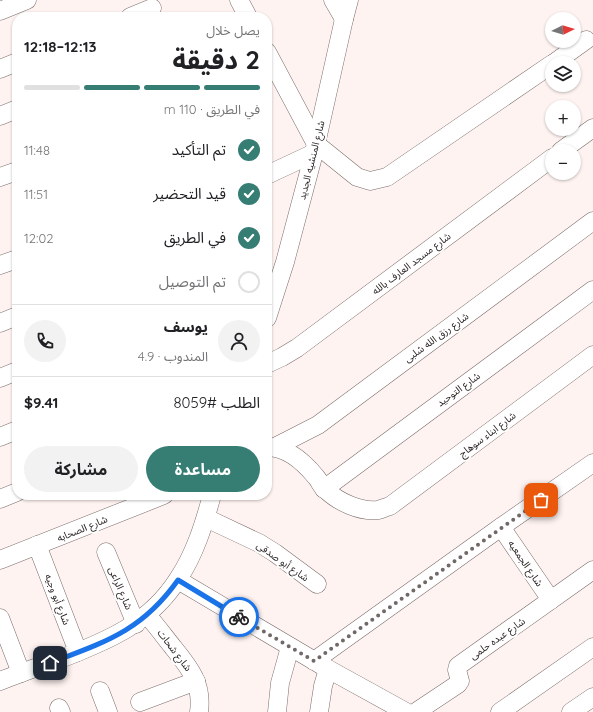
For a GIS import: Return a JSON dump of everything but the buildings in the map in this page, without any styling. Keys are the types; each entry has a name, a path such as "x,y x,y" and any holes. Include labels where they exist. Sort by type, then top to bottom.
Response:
{"street":[{"path":"0,11 27,0"},
{"path":"239,0 245,12"},
{"path":"333,0 344,19"},
{"name":"شارع المنشيه الجديد","path":"272,302 285,262 315,148 349,0"},
{"path":"142,12 152,8"},
{"path":"564,56 586,40"},
{"path":"272,62 315,148 357,177 370,181 387,177 545,69"},
{"path":"0,69 12,64"},
{"path":"0,116 12,111"},
{"path":"571,144 593,128"},
{"path":"272,172 315,148"},
{"name":"شارع مسجد العارف بالله","path":"272,362 296,348 545,163"},
{"path":"0,177 12,172"},
{"name":"شارع رزق الله شلبى","path":"272,447 318,425 593,221"},
{"path":"0,265 12,261"},
{"path":"272,267 285,262"},
{"name":"شارع التوحيد","path":"324,489 593,290"},
{"path":"0,323 12,318"},
{"name":"شارع ابناء سوهاج","path":"324,489 340,500 366,510 379,510 390,506 593,355"},
{"path":"0,378 12,373"},
{"path":"0,437 12,432"},
{"path":"272,447 292,454 306,465 324,489"},
{"path":"321,665 501,527 593,463"},
{"path":"0,498 12,494"},
{"name":"شارع الصحابه","path":"0,560 152,500"},
{"path":"0,680 107,641 142,619 169,592 178,580 191,555 206,518 211,500"},
{"name":"شارع أبو صدقى","path":"206,518 260,543 317,584"},
{"name":"شارع الجمعيه","path":"501,527 551,600"},
{"name":"شارع أبو وجيه","path":"37,546 78,652"},
{"name":"شارع الراعى","path":"106,552 142,619"},
{"name":"شارع عبده حلمى","path":"416,712 458,684 460,680 457,670 458,666 593,570"},
{"path":"178,580 321,665 406,712"},
{"path":"0,618 21,673"},
{"name":"شارع شحات","path":"142,619 190,668 196,681 199,694 198,712"},
{"path":"277,712 280,683 290,647"},
{"path":"500,712 593,647"},
{"path":"319,712 323,686 321,665"},
{"path":"140,702 196,681"},
{"path":"100,691 108,712"},
{"path":"571,712 593,697"}],"way so far":[{"path":"239,617 314,661 541,500"}],"route":[{"path":"50,663 107,641 136,624 158,604 178,580 239,617"}]}
